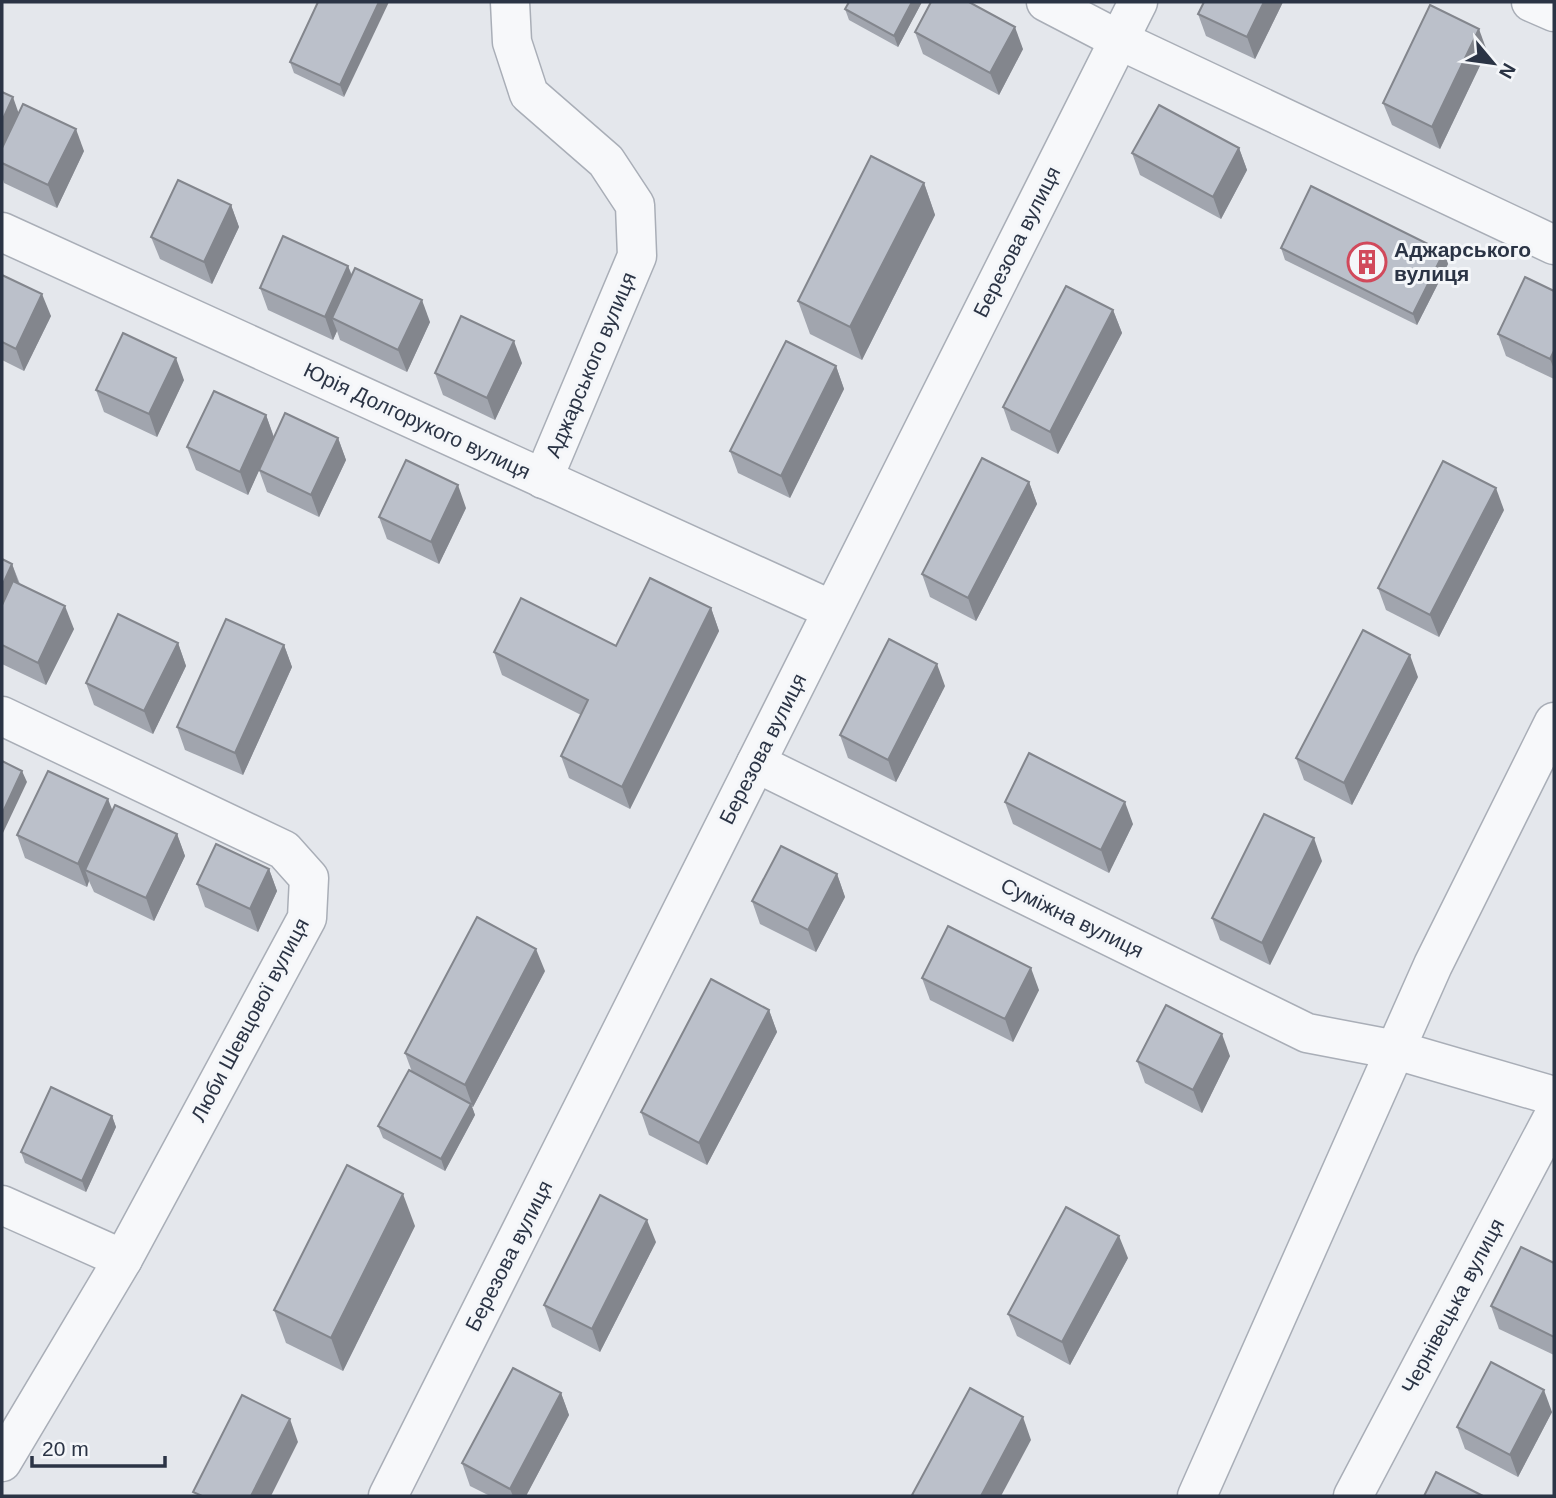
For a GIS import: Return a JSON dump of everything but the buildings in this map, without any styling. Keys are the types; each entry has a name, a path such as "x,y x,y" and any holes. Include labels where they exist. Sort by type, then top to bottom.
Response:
{"street":[{"name":"Аджарського вулиця","path":"510,2 512,42 530,94 606,161 635,205 637,256 543,479"},
{"path":"1046,2 1119,40 1554,245"},
{"name":"Березова вулиця","path":"388,1496 1138,2"},
{"path":"1531,2 1554,12"},
{"name":"Юрія Долгорукого вулиця","path":"2,232 832,610"},
{"name":"Люби Шевцової вулиця","path":"2,716 284,850 309,878 307,918 123,1259 2,1462"},
{"path":"1197,1496 1433,965 1554,722"},
{"name":"Суміжна вулиця","path":"756,763 1307,1033 1396,1050 1554,1096"},
{"name":"Чернівецька вулиця","path":"1353,1496 1554,1115"},
{"path":"2,1205 123,1259"}],"place":[{"name":"Аджарського вулиця","path":"1367,262"}]}
